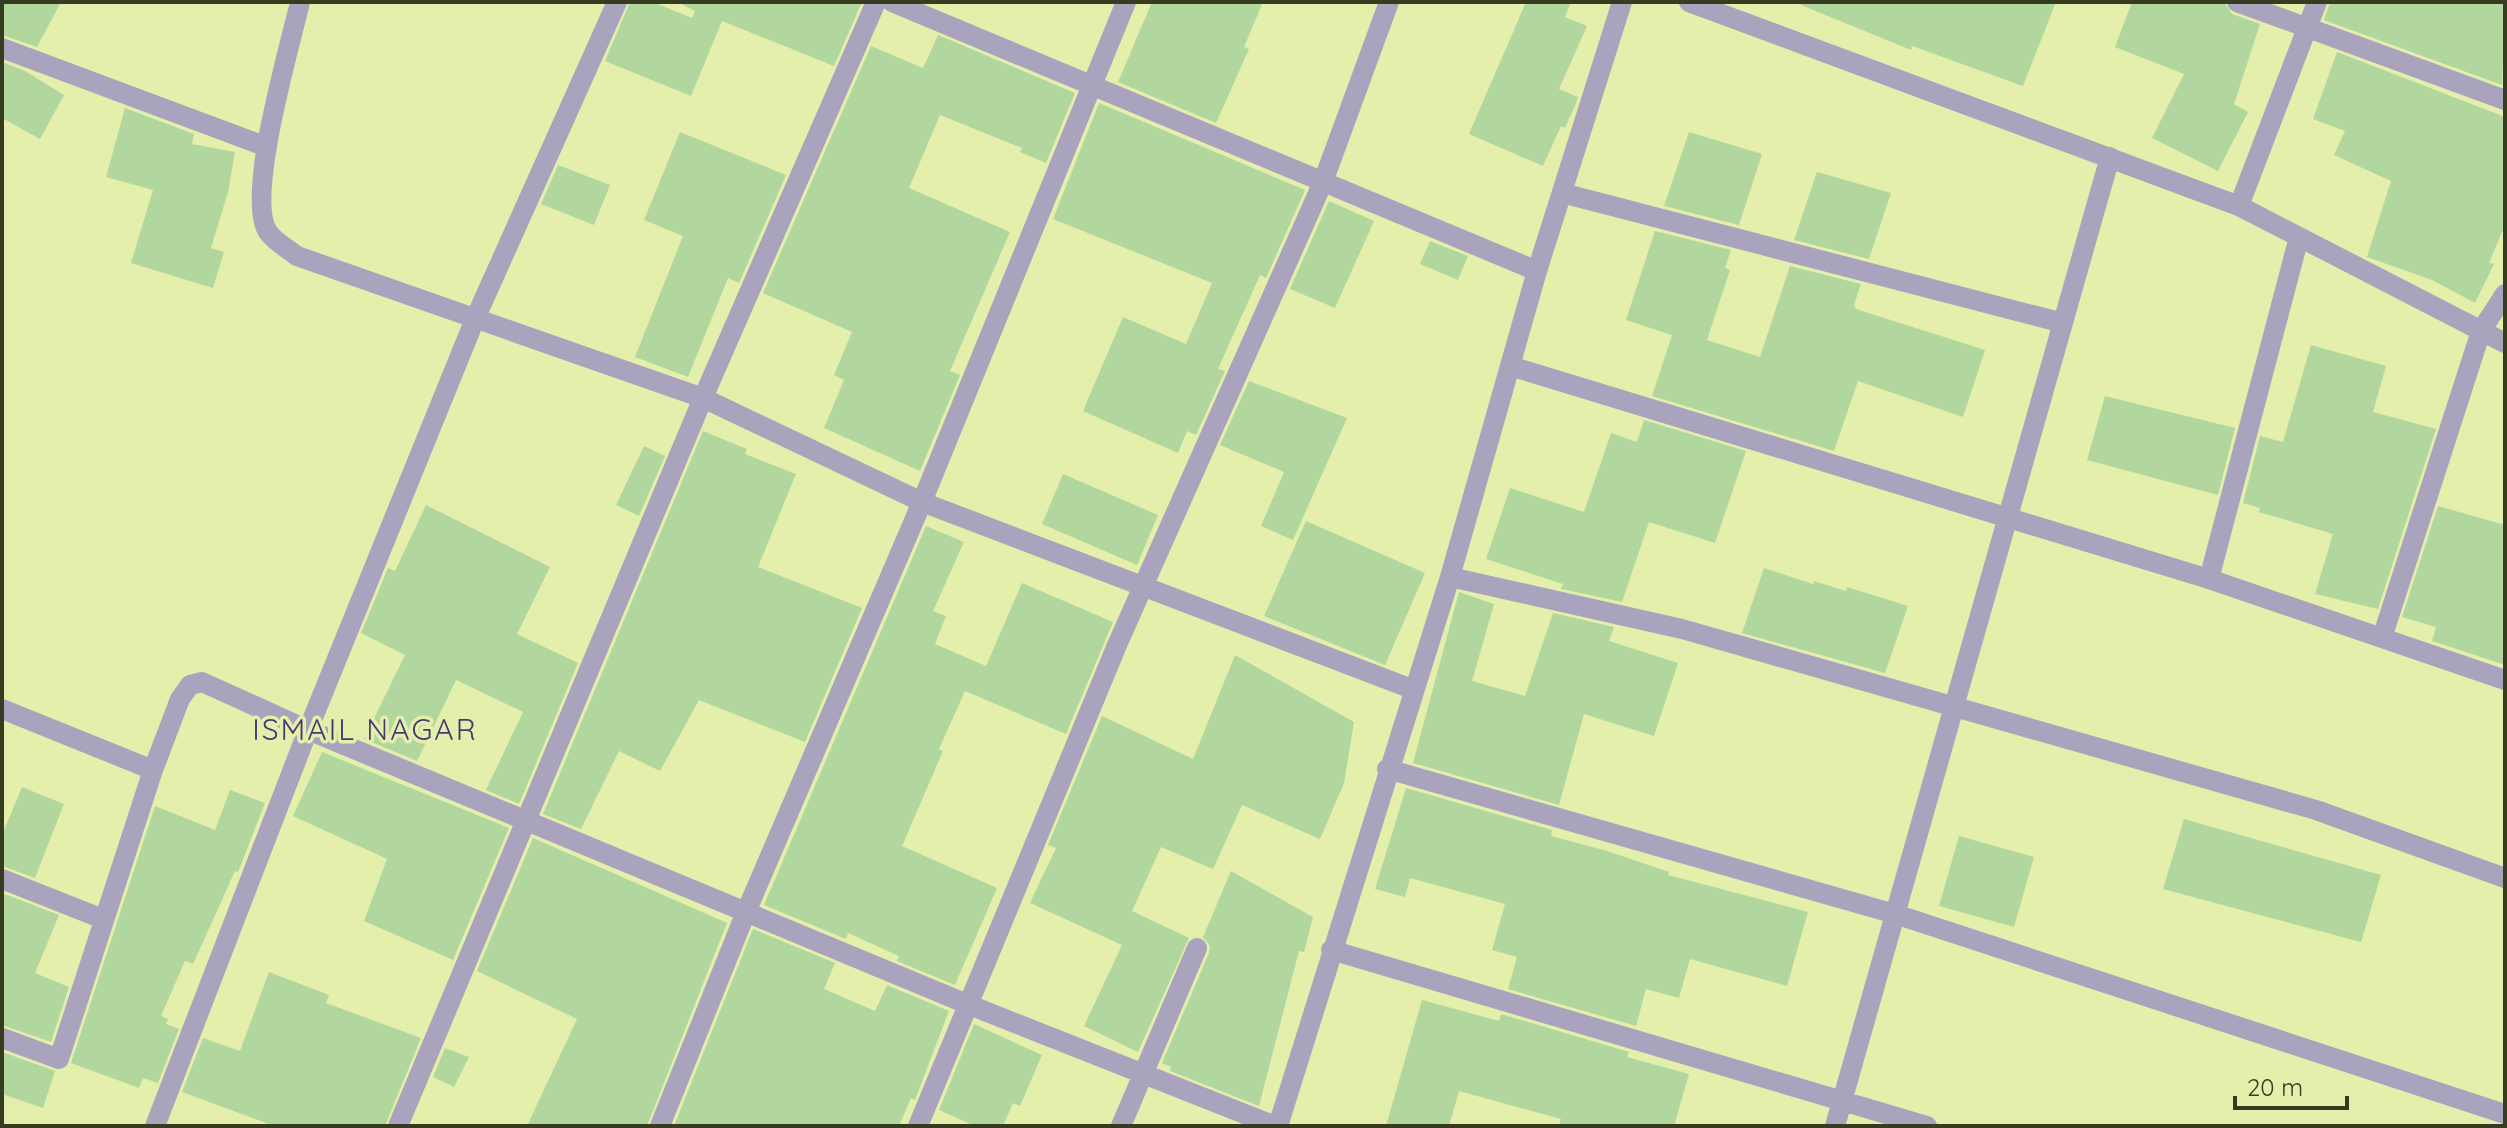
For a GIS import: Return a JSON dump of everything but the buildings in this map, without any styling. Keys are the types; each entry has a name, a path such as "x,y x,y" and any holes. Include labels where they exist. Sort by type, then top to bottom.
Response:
{"street":[{"path":"300,2 267,147 260,207 268,232 297,256 703,398 922,502 987,524 1141,588 1412,689"},
{"path":"155,1126 308,730 475,319 617,2"},
{"path":"398,1126 703,398 876,2"},
{"path":"892,2 1537,271"},
{"path":"660,1126 746,912 922,502 1126,2"},
{"path":"918,1126 1141,588 1323,182 1389,2"},
{"path":"2,1038 59,1059 153,770 180,699 190,685 202,682 308,730 967,1004 1276,1126 1450,577 1537,271 1622,2"},
{"path":"1689,2 2239,206 2505,343"},
{"path":"2237,2 2505,100"},
{"path":"2239,206 2317,2"},
{"path":"2,48 267,147"},
{"path":"1835,1126 2110,157"},
{"path":"1562,193 2063,323"},
{"path":"2209,579 2299,237"},
{"path":"2382,638 2481,331 2505,294"},
{"path":"1510,366 2209,579 2505,680"},
{"path":"1450,577 1682,629 2316,810 2505,878"},
{"path":"2,709 153,770"},
{"path":"1387,769 1895,914 2505,1114"},
{"path":"2,879 103,919"},
{"path":"1121,1126 1197,948"},
{"path":"1331,950 1927,1126"}],"district":[{"name":"ISMAIL NAGAR","path":"365,730"}]}
